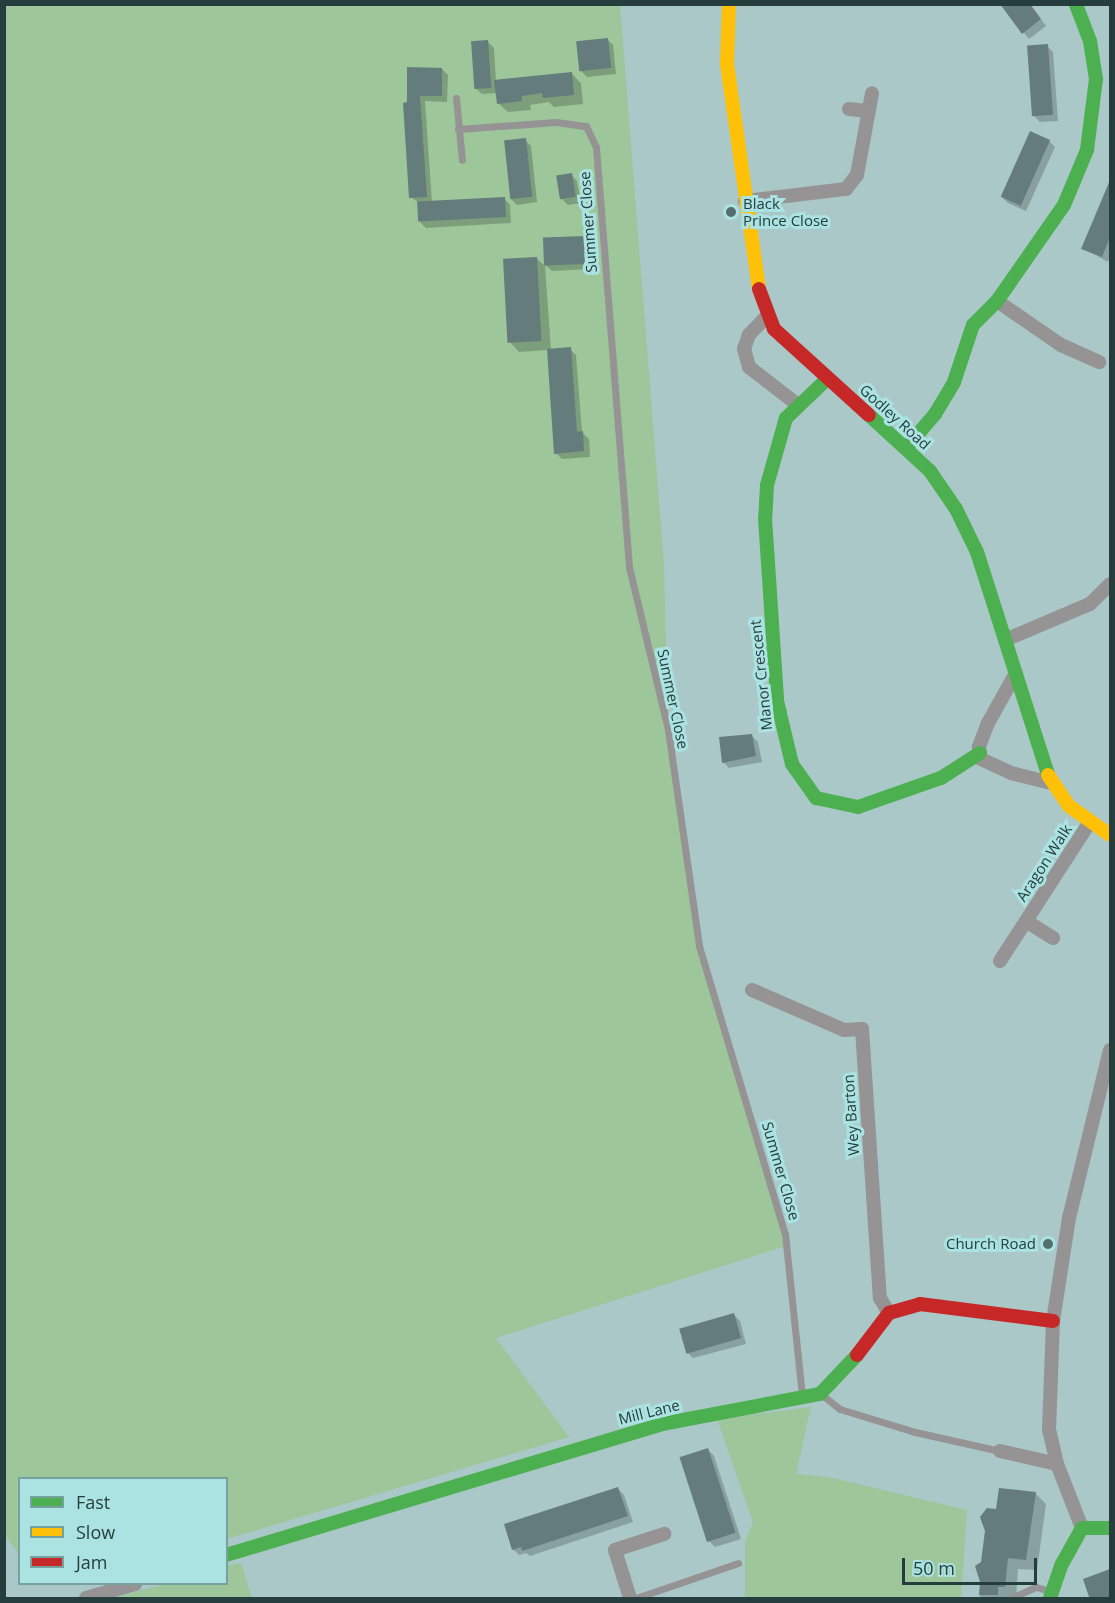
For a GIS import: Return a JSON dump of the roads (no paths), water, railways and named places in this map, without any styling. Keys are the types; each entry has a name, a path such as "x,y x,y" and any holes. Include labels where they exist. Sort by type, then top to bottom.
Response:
{"street":[{"name":"Godley Road","path":"729,4 727,64 744,201 760,298 774,329 930,471 956,509 977,552 1051,783 1069,806 1110,836"},
{"path":"906,448 935,414 954,382 973,325 997,301 1040,244 1064,205 1087,150 1096,79 1090,41 1076,4"},
{"path":"1096,79 1110,78"},
{"path":"744,201 846,189 857,175 872,93"},
{"path":"849,109 869,111"},
{"path":"997,301 1061,345 1099,362"},
{"path":"768,315 749,335 744,349 749,367 798,405"},
{"name":"Manor Crescent","path":"827,379 786,418 774,455 765,518 777,701 781,729 799,779 816,798 858,807 941,778 980,753"},
{"path":"1005,640 1090,604 1110,584"},
{"path":"1016,673 988,723 980,753 981,759 1011,773 1051,783"},
{"name":"Aragon Walk","path":"1000,961 1090,822"},
{"name":"Aragon Walk","path":"1026,921 1053,938"},
{"name":"Wey Barton","path":"752,990 844,1030 862,1029 880,1298 889,1314"},
{"path":"1051,1595 1082,1528 1057,1464 1049,1430 1053,1321 1069,1218 1110,1050"},
{"path":"820,1394 841,1376 889,1314 920,1304 1053,1321"},
{"name":"Mill Lane","path":"228,1554 662,1424 820,1394"},
{"path":"1000,1451 1057,1464"},
{"path":"1082,1528 1110,1528"},
{"path":"630,1599 615,1550 664,1534"},
{"path":"86,1599 132,1585"}],"lane":[{"path":"456,98 462,160"},
{"name":"Summer Close","path":"458,129 556,122 586,126 596,147 629,567 668,730 699,946 785,1234 803,1397"},
{"path":"820,1394 840,1409 915,1432 1000,1451"},
{"path":"636,1599 738,1563"},
{"path":"1011,1599 1036,1587 1051,1595"}],"place":[{"name":"Black Prince Close","path":"731,212"},
{"name":"Church Road","path":"1048,1244"}]}
